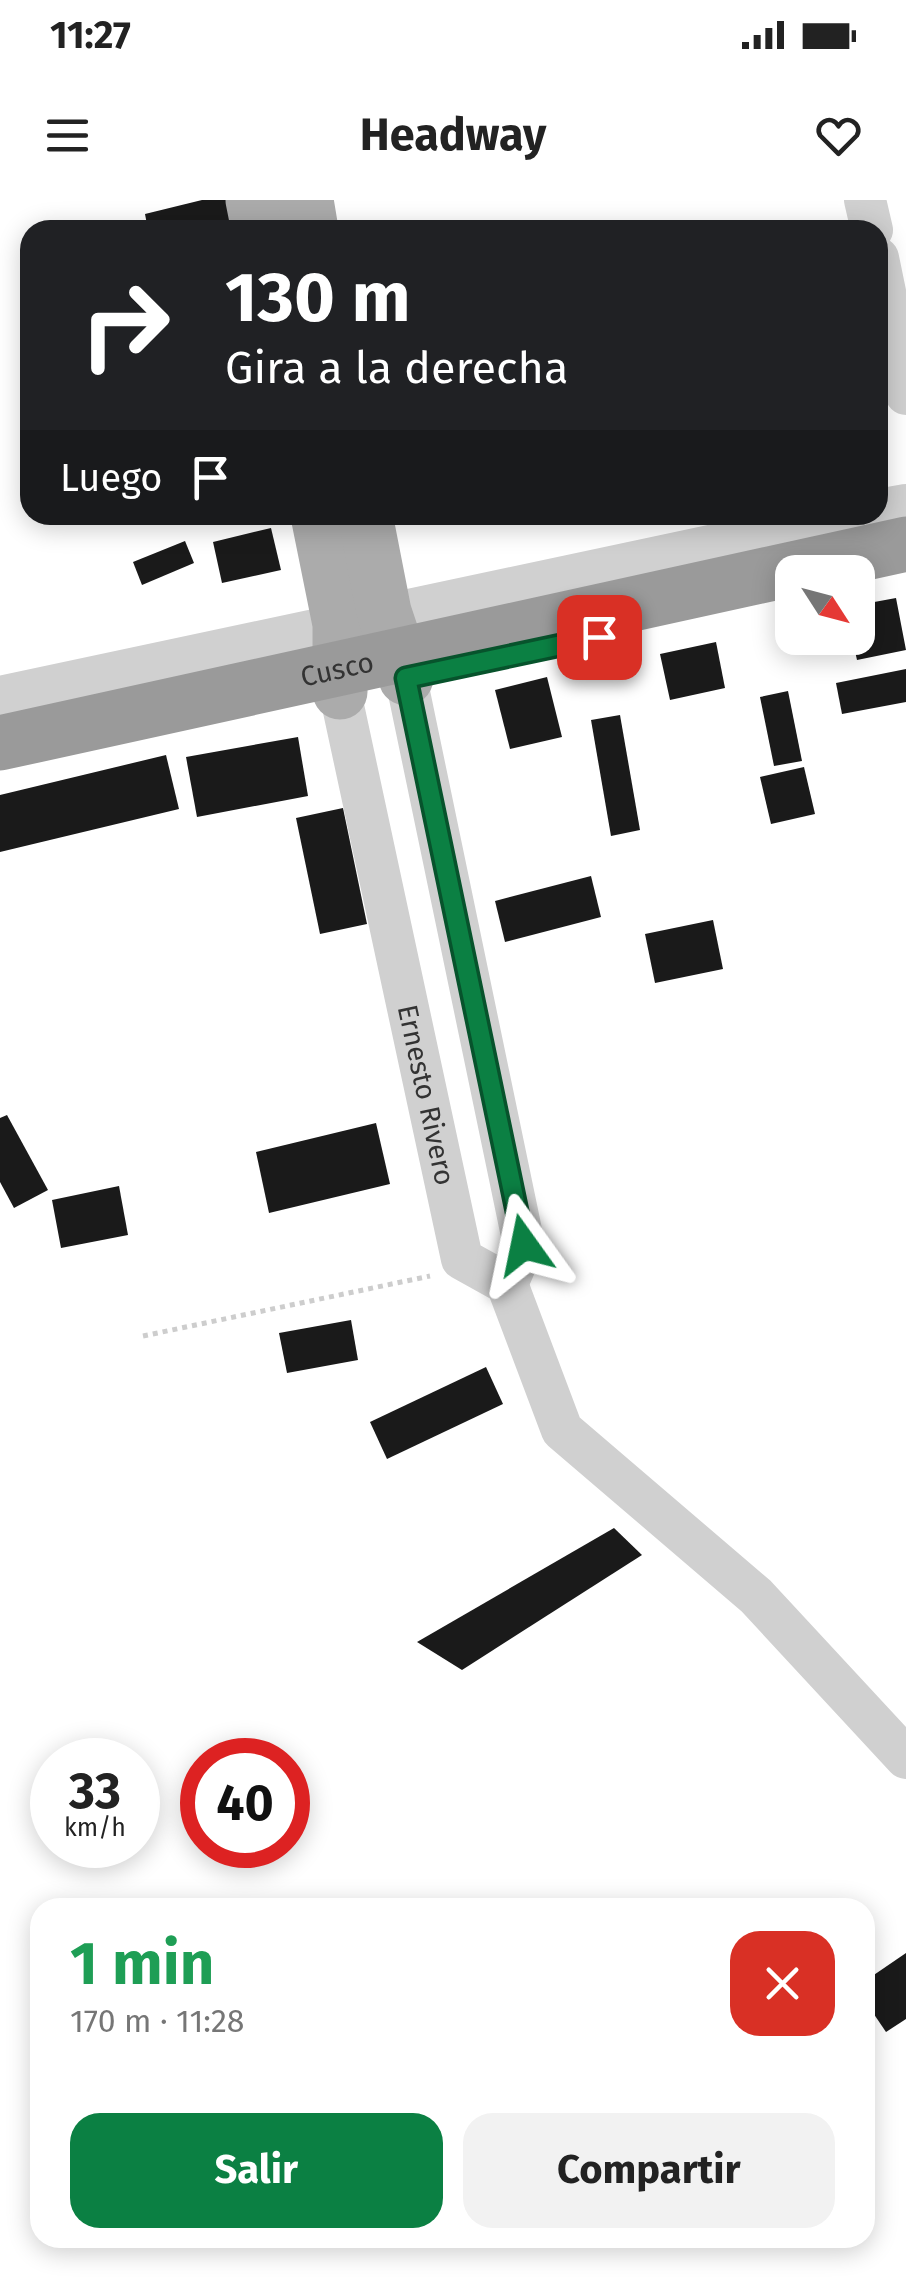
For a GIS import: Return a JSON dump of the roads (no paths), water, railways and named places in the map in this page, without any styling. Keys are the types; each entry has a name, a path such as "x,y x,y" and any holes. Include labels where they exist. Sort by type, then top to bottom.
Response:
{"highway":[{"name":"Cusco","path":"0,723 906,526"},
{"name":"Cusco","path":"0,743 906,544"}],"main road":[{"name":"Ernesto Rivero","path":"322,525 362,618 406,678"},
{"name":"Ernesto Rivero","path":"340,692 362,618 366,525"}],"street":[{"path":"888,307 906,394"},
{"path":"0,697 808,525"},
{"path":"875,578 906,571"},
{"path":"0,764 775,599"},
{"name":"Ernesto Rivero","path":"340,692 462,1259 507,1284 524,1245 406,678"},
{"path":"507,1284 562,1430 756,1596 902,1750"}]}
